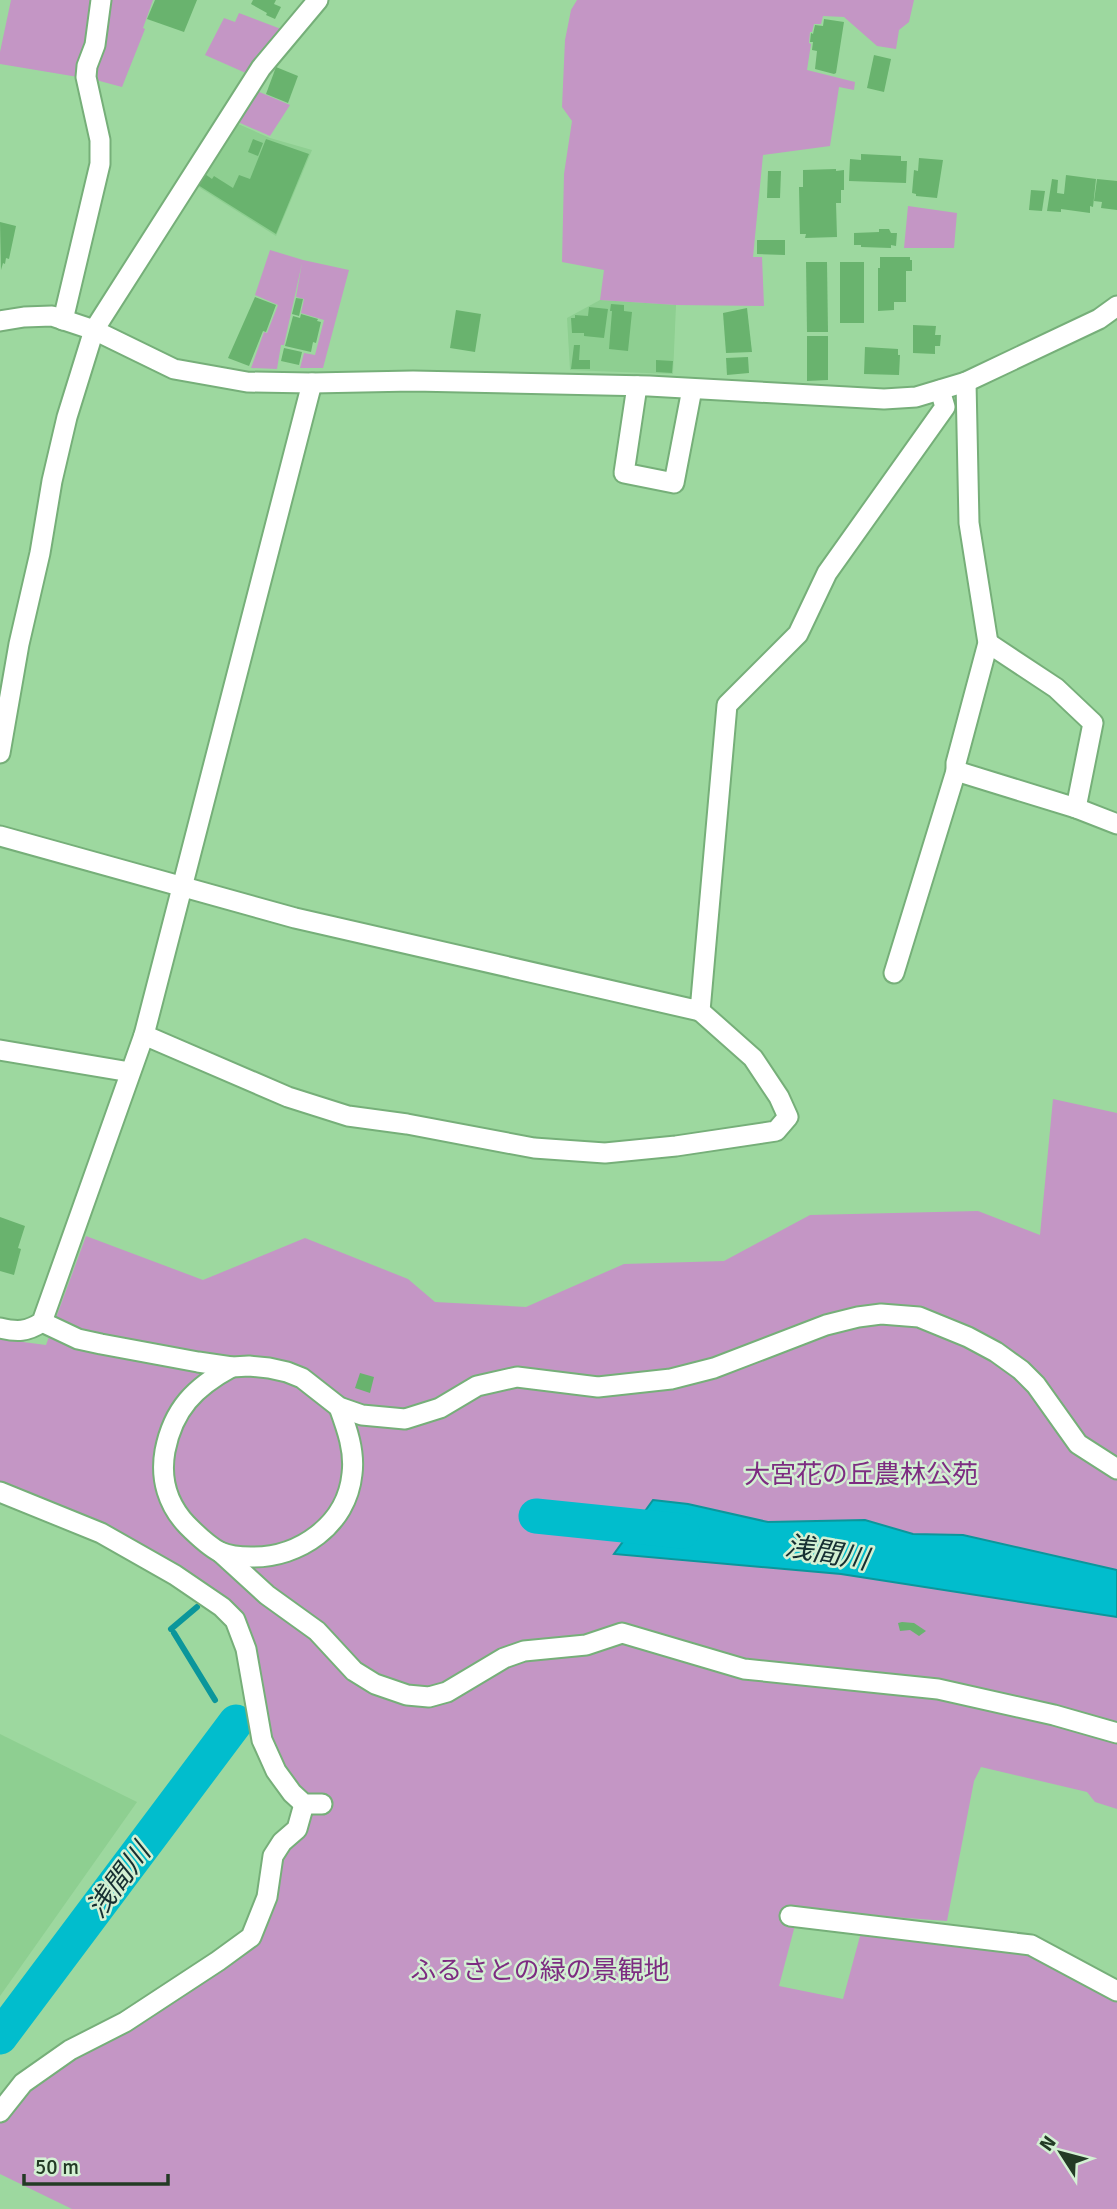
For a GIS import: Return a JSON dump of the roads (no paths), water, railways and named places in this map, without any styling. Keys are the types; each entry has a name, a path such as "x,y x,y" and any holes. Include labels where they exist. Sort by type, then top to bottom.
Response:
{"street":[{"path":"63,320 100,164 100,140 86,77 87,66 95,46 101,0"},
{"path":"0,754 52,481 67,417 94,330 261,68 318,0"},
{"path":"0,321 52,316 94,330 174,369 247,382 413,381 636,386 884,399 916,397 966,382 1099,319 1117,306"},
{"path":"894,973 956,771 988,643 969,523 966,382"},
{"path":"0,1328 17,1332 42,1322 144,1035 313,383"},
{"path":"636,386 624,473 674,483 692,389"},
{"path":"700,1011 727,705 798,634 827,573 945,407 940,390"},
{"path":"988,643 1056,688 1093,723 1076,808"},
{"path":"956,771 1076,808 1117,824"},
{"path":"0,836 295,918 700,1011 753,1058 779,1097 788,1117 776,1131 676,1146 605,1153 534,1148 407,1124 348,1116 288,1097 144,1035"},
{"path":"0,1050 130,1072"},
{"path":"42,1322 89,1342 232,1367 249,1366 287,1372 302,1378 339,1407 362,1415 405,1419 440,1408 477,1386 517,1377 598,1387 671,1379 714,1368 826,1325 881,1314 919,1317 996,1352 1021,1370 1036,1385 1078,1444 1117,1469"},
{"path":"232,1367 199,1387 186,1402 168,1436 163,1460 169,1499 178,1516 196,1535 220,1552 267,1595 317,1631 354,1671 375,1684 407,1695 429,1697 447,1692 504,1658 524,1651 586,1645 622,1633 744,1669 938,1689 1054,1715 1117,1733"},
{"path":"220,1552 242,1557 268,1558 285,1554 313,1541 335,1519 349,1493 353,1474 350,1440 339,1407"},
{"path":"0,1492 102,1533 175,1575 207,1596 235,1620 246,1649 262,1740 276,1771 292,1793 313,1804 297,1829 282,1842 273,1856 267,1897 251,1937 218,1962 125,2022 70,2050 23,2083 0,2112"},
{"path":"790,1916 1031,1945 1117,1991"}],"water":[{"path":"653,1500 688,1504 768,1522 865,1520 913,1534 963,1535 1117,1570 1117,1617 841,1574 614,1554"}],"waterway":[{"name":"浅間川","path":"536,1516 682,1531"},
{"path":"171,1629 197,1607"},
{"path":"174,1633 215,1700"},
{"name":"浅間川","path":"0,2037 236,1722"}],"park label":[{"name":"大宮花の丘農林公苑","path":"861,1474"},
{"name":"ふるさとの緑の景観地","path":"540,1970"}]}
